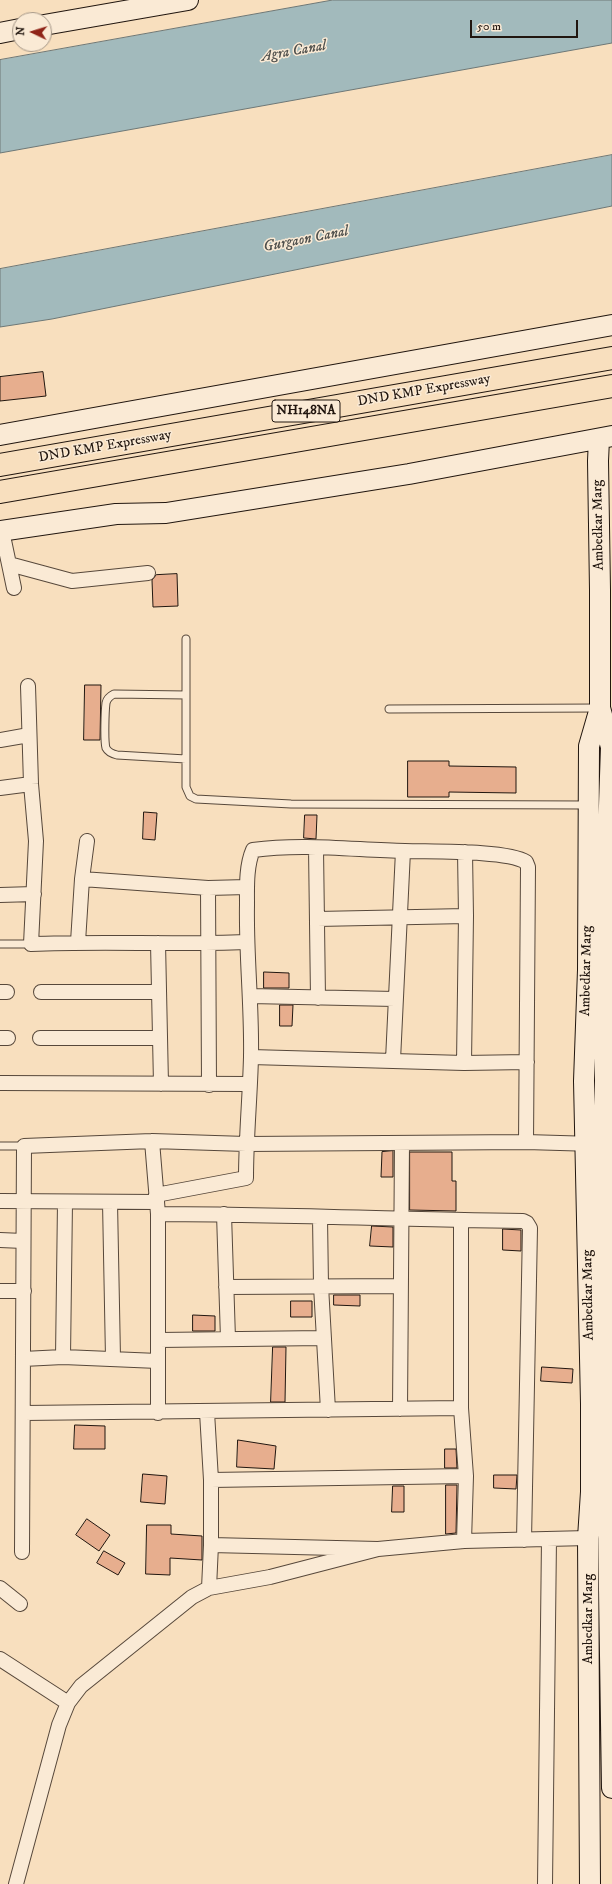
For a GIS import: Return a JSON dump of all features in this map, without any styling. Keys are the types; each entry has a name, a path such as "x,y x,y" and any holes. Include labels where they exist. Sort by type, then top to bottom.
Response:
{"highway":[{"name":"DND KMP Expressway","path":"0,465 612,358"},
{"name":"DND KMP Expressway","path":"0,492 612,386"}],"street":[{"path":"52,24 188,0"},
{"path":"0,33 12,31"},
{"path":"0,436 612,326"},
{"path":"14,588 1,531 116,514 174,511 409,474 606,437"},
{"name":"Ambedkar Marg","path":"606,437 598,461 600,708 611,747 602,952 584,1080 594,1144 604,1404 612,1788"},
{"path":"9,564 72,581 148,573"},
{"path":"28,686 31,784 36,841 32,944 78,942 246,942"},
{"name":"Ambedkar Marg","path":"594,1144 608,1080 602,952 589,805 589,746 600,708"},
{"path":"0,740 29,735"},
{"path":"0,788 31,784"},
{"path":"78,942 82,879 87,841"},
{"path":"316,848 318,998"},
{"path":"157,1204 246,1178 246,1144 251,1057 250,996 246,942 247,887 250,856 253,850 316,848 465,852 521,858 526,862 528,867 526,1142"},
{"path":"393,1060 394,999 400,918 402,851"},
{"path":"464,1063 466,916 465,852"},
{"path":"82,879 208,888 247,887"},
{"path":"208,888 209,1084"},
{"path":"0,895 34,894"},
{"path":"317,919 466,916"},
{"path":"158,943 161,1084"},
{"path":"41,992 159,992"},
{"path":"250,996 394,999"},
{"path":"40,1038 160,1038"},
{"path":"251,1057 464,1063 527,1062"},
{"path":"0,1083 249,1084"},
{"path":"22,1552 24,1413 24,1146 152,1141 246,1144 526,1142 594,1144"},
{"path":"152,1141 157,1204 159,1340 158,1412"},
{"path":"400,1409 402,1143"},
{"path":"0,1201 157,1204 224,1214 402,1218 461,1221 523,1221 527,1223 530,1228 524,1540"},
{"path":"63,1357 64,1202"},
{"path":"110,1202 113,1358"},
{"path":"224,1214 228,1339"},
{"path":"320,1217 323,1338 328,1410"},
{"path":"461,1221 461,1408 466,1476 464,1542"},
{"path":"0,1240 23,1241"},
{"path":"226,1287 400,1286"},
{"path":"0,1292 24,1291"},
{"path":"159,1340 323,1338"},
{"path":"24,1359 63,1357 158,1361"},
{"name":"Ambedkar Marg","path":"590,1884 588,1538 591,1492 604,1404"},
{"path":"24,1413 461,1408"},
{"path":"207,1412 211,1480 211,1545 209,1588"},
{"path":"211,1480 466,1476"},
{"path":"211,1545 378,1549 464,1542 588,1538"},
{"path":"546,1884 549,1539"},
{"path":"16,1884 59,1725 68,1703 81,1686 192,1598 209,1588 270,1577 378,1549"},
{"path":"0,1588 20,1604"},
{"path":"0,1659 68,1703"}],"lane":[{"path":"186,639 186,787 190,796 204,800 291,804 589,805"},
{"path":"186,695 114,694 108,697 106,703 105,741 110,753 117,755 186,759"},
{"path":"389,709 600,708"},
{"path":"0,944 32,944"},
{"path":"0,1146 24,1146"}],"water":[{"name":"Agra Canal","path":"333,0 612,0 612,43 0,153 0,60 52,52 52,51"},
{"name":"Gurgaon Canal","path":"612,155 612,206 52,319 0,327 0,269"}],"building":[{"path":"43,372 46,396 0,401 0,377"},
{"path":"177,574 178,606 153,607 152,580 156,575"},
{"path":"85,685 101,685 100,740 84,740"},
{"path":"408,761 449,761 449,766 516,767 516,793 449,792 449,797 408,797"},
{"path":"144,812 157,813 155,840 143,839"},
{"path":"305,815 317,815 316,839 304,838"},
{"path":"264,972 289,973 289,988 264,988"},
{"path":"280,1005 293,1005 292,1026 280,1026"},
{"path":"393,1151 393,1177 381,1177 382,1152"},
{"path":"410,1152 452,1152 452,1181 456,1181 456,1211 410,1210"},
{"path":"372,1226 393,1227 393,1247 370,1246"},
{"path":"503,1229 521,1230 521,1251 503,1250"},
{"path":"334,1295 360,1295 360,1306 334,1305"},
{"path":"291,1301 312,1301 312,1317 291,1317"},
{"path":"193,1315 215,1316 215,1331 193,1331"},
{"path":"273,1347 286,1347 285,1402 271,1402"},
{"path":"542,1367 573,1369 572,1383 541,1381"},
{"path":"75,1425 105,1426 105,1449 74,1449"},
{"path":"238,1440 276,1446 274,1469 237,1467"},
{"path":"445,1449 456,1449 457,1468 445,1468"},
{"path":"143,1474 167,1476 165,1504 141,1502"},
{"path":"494,1475 517,1475 516,1489 494,1488"},
{"path":"446,1485 457,1485 456,1533 446,1534"},
{"path":"393,1486 404,1486 404,1512 392,1512"},
{"path":"87,1519 110,1535 99,1551 76,1535"},
{"path":"147,1525 171,1525 171,1534 202,1536 202,1560 170,1558 170,1575 146,1574"},
{"path":"104,1551 125,1563 118,1575 97,1563"}]}
